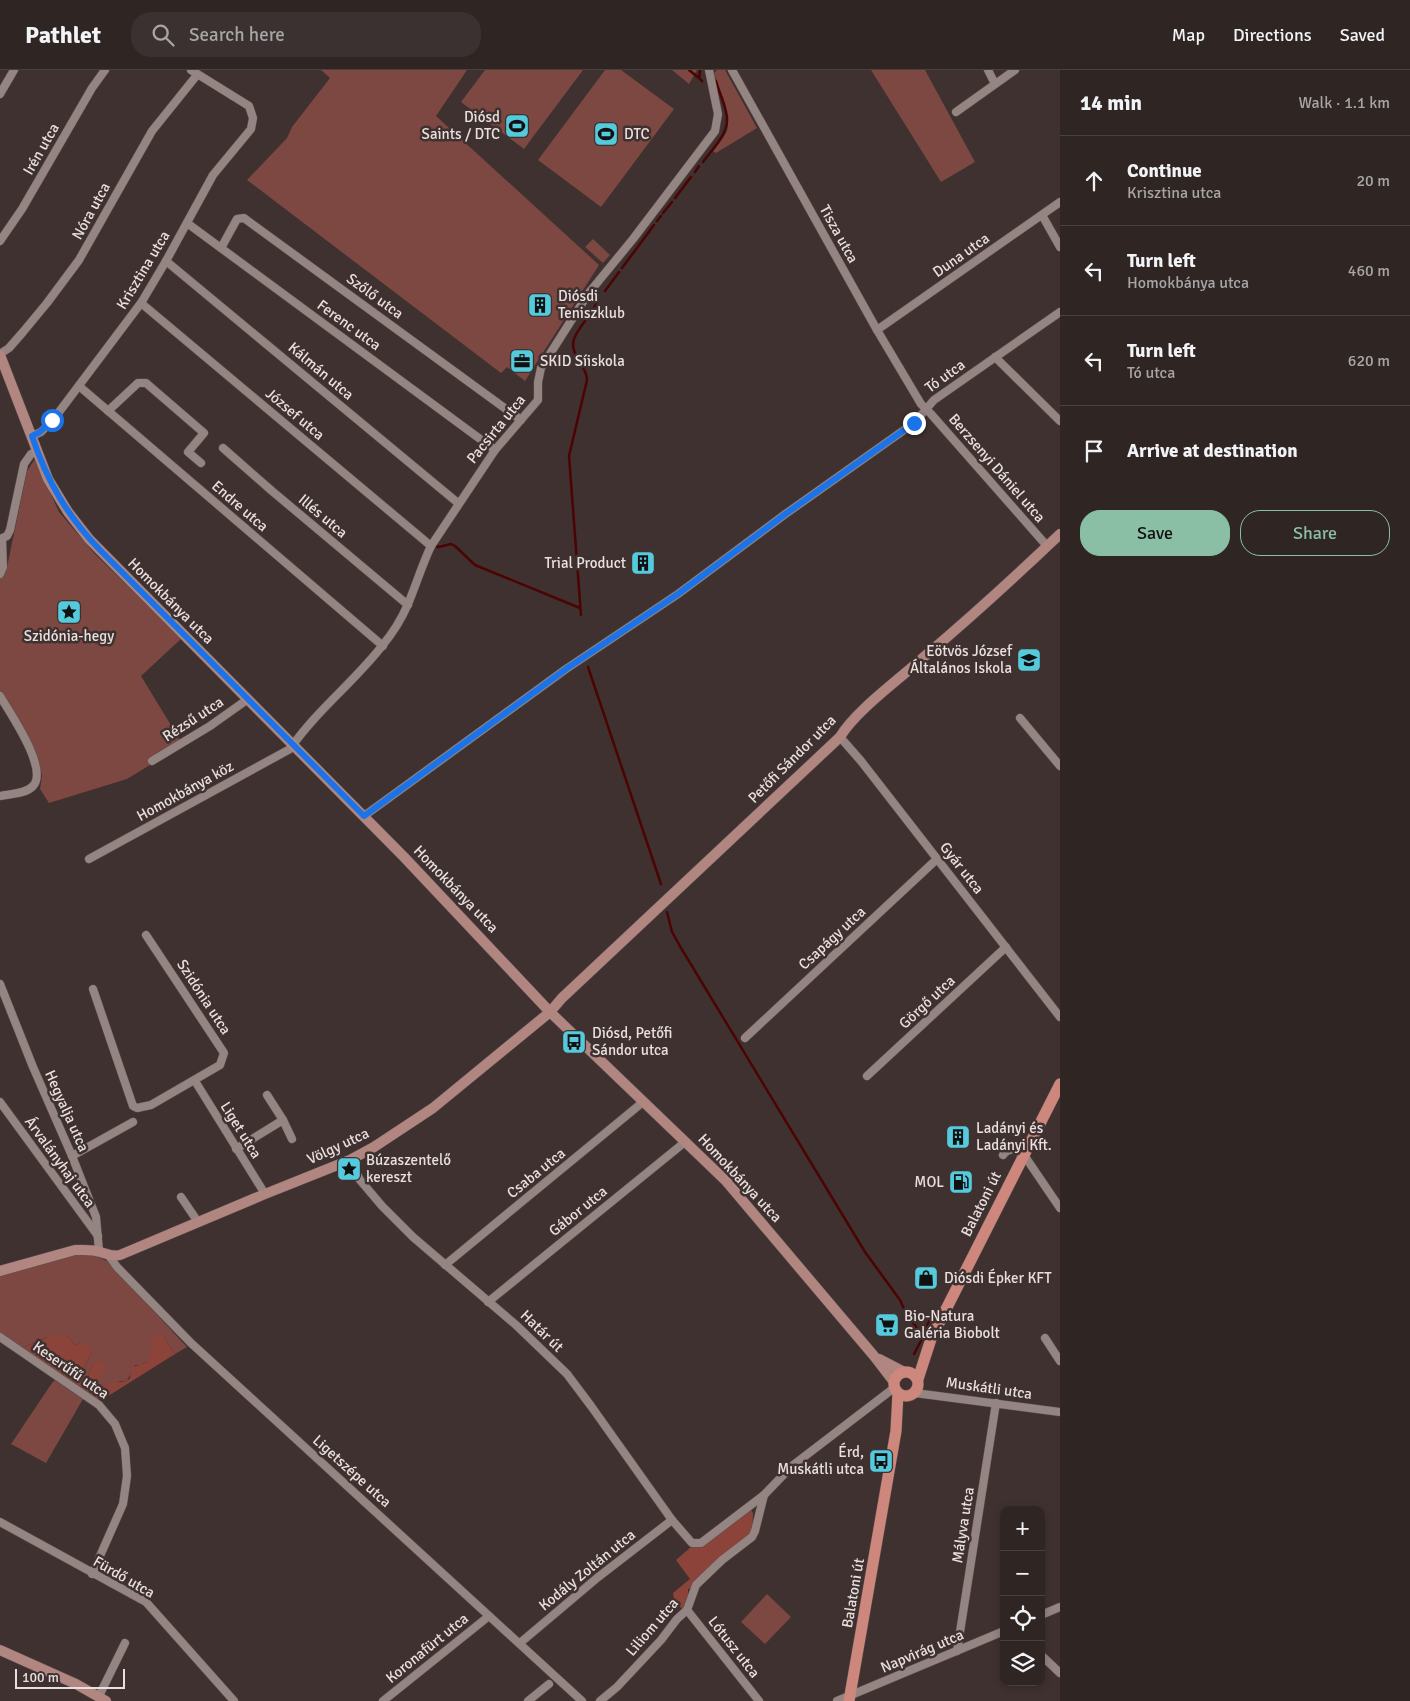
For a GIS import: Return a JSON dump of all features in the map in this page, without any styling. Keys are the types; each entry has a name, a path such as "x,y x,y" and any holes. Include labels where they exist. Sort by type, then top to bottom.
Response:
{"main road":[{"name":"Balatoni út","path":"918,1379 931,1339 1060,1084"},
{"name":"Balatoni út","path":"904,1372 931,1339"},
{"path":"904,1372 911,1373 918,1379 919,1384 912,1394 904,1396 895,1388 896,1376 904,1372"},
{"name":"Balatoni út","path":"849,1698 896,1431 895,1388"},
{"name":"Balatoni út","path":"896,1431 912,1394"}],"street":[{"name":"Irén utca","path":"0,241 22,209 104,70"},
{"name":"Pacsirta utca","path":"293,745 302,732 347,687 383,646 408,605 423,561 458,503 495,450 538,400 539,375 544,361 588,294 639,231 715,131 718,114 710,70"},
{"name":"Tisza utca","path":"732,70 877,330 921,404 926,409"},
{"path":"988,70 995,84"},
{"path":"956,112 1015,70"},
{"path":"0,94 11,71"},
{"name":"Krisztina utca","path":"32,436 40,432 52,420 80,386 141,303 213,175 251,129 253,118 249,106 194,72"},
{"name":"Nóra utca","path":"0,354 9,348 23,332 90,243 152,132 194,72"},
{"name":"Duna utca","path":"877,330 1060,202"},
{"path":"1042,215 1060,247"},
{"name":"Szőlő utca","path":"221,248 237,219 244,218 521,420"},
{"name":"Ferenc utca","path":"187,223 495,450"},
{"name":"Kálmán utca","path":"166,261 458,503"},
{"name":"József utca","path":"141,303 431,546"},
{"name":"Tó utca","path":"364,816 566,669 678,594 784,515 914,423 934,400 1060,312"},
{"name":"Homokbánya utca","path":"0,354 48,479 57,495 89,539 464,918 550,1012 726,1181 874,1356 895,1388"},
{"path":"995,357 1060,421"},
{"path":"108,411 138,383 146,383 204,433 188,452 201,463"},
{"name":"Endre utca","path":"80,386 383,646"},
{"name":"Berzsenyi Dániel utca","path":"926,409 1047,546"},
{"name":"Illés utca","path":"223,448 408,605"},
{"path":"0,574 4,567 1,539 7,536 10,530 24,464 30,454 37,451"},
{"name":"Petőfi Sándor utca","path":"550,1012 561,999 840,738 846,727 879,696 952,633 1060,534"},
{"path":"0,696 33,756 37,775 34,785 26,791 0,796"},
{"name":"Rézsű utca","path":"152,761 210,726 248,699"},
{"path":"1020,718 1060,766"},
{"name":"Gyár utca","path":"840,738 861,761 1060,1017"},
{"name":"Homokbánya köz","path":"89,859 290,749 293,745"},
{"name":"Csapágy utca","path":"745,1038 937,859"},
{"name":"Szidónia utca","path":"93,989 133,1106 137,1108 151,1106 220,1065 224,1053 146,935"},
{"name":"Görgő utca","path":"867,1076 1006,947"},
{"name":"Hegyalja utca","path":"0,984 96,1217 98,1236 104,1254"},
{"name":"Völgy utca","path":"0,1271 75,1250 120,1255 350,1160 433,1108 550,1012"},
{"name":"Liget utca","path":"195,1081 264,1194"},
{"path":"267,1095 283,1120 292,1139"},
{"name":"Árvalányhaj utca","path":"0,1102 98,1236"},
{"name":"Csaba utca","path":"445,1265 643,1102"},
{"path":"236,1149 283,1120"},
{"path":"72,1156 133,1122"},
{"name":"Gábor utca","path":"488,1302 685,1142"},
{"path":"1002,1155 1010,1149 1024,1155 1060,1208"},
{"name":"Határ út","path":"350,1160 360,1180 379,1203 413,1237 516,1325 567,1374 592,1406 672,1520 692,1543 701,1543 764,1495"},
{"path":"181,1197 198,1222"},
{"name":"Ligetszépe utca","path":"104,1254 190,1342 582,1701"},
{"name":"Keserűfű utca","path":"0,1337 99,1405 115,1424 125,1448 127,1476 123,1504 92,1574"},
{"path":"1045,1338 1060,1361"},
{"name":"Homokbánya utca","path":"874,1356 904,1372"},
{"path":"764,1495 813,1450 895,1388"},
{"name":"Muskátli utca","path":"912,1394 1060,1412"},
{"name":"Mályva utca","path":"957,1651 996,1403"},
{"name":"Liliom utca","path":"600,1701 661,1640 677,1619 687,1610 696,1585 722,1560 752,1537 764,1495"},
{"name":"Kodály Zoltán utca","path":"520,1643 597,1578 672,1520"},
{"name":"Fürdő utca","path":"0,1522 146,1602 234,1701"},
{"path":"1045,1613 1060,1607"},
{"name":"Lótusz utca","path":"687,1610 759,1701"},
{"name":"Koronafürt utca","path":"382,1701 489,1616"},
{"name":"Napvirág utca","path":"849,1698 1000,1633"},
{"path":"0,1650 76,1684 102,1699 125,1644"},
{"path":"1045,1659 1060,1673"},
{"path":"528,1701 549,1684"},
{"path":"837,1701 849,1698"}],"shaded area":[{"path":"321,70 467,70 436,116 599,265 525,381 507,367 501,373 247,180 287,138 292,127 330,78"},
{"name":"Diósd Saints / DTC","path":"485,70 583,70 524,149 461,102"},
{"name":"DTC","path":"605,70 621,70 674,109 601,207 538,160"},
{"path":"672,70 697,70 689,84"},
{"path":"717,70 725,70 757,128 716,153 713,151 726,134 728,125 724,103 714,73"},
{"path":"871,70 925,70 975,162 941,182"},
{"path":"593,239 610,255 603,263 585,247"},
{"path":"35,459 59,512 94,553 182,638 141,676 183,745 127,779 49,803 40,789 42,775 36,755 0,692 0,577 7,567 27,471"},
{"path":"77,1254 96,1256 107,1261 187,1347 175,1354 164,1337 149,1360 141,1365 135,1365 127,1381 120,1381 102,1391 105,1398 97,1400 95,1398 96,1384 93,1364 88,1376 83,1376 82,1372 92,1352 81,1343 75,1345 66,1335 60,1335 43,1339 22,1348 0,1333 0,1275"},
{"path":"158,1333 164,1337 175,1354 105,1398 102,1391 103,1387 109,1383 127,1381 130,1378 131,1367 147,1361 151,1354 153,1336"},
{"path":"57,1335 66,1335 75,1345 81,1343 91,1346 92,1352 82,1372 83,1376 88,1376 93,1364 98,1361 103,1363 106,1368 96,1384 95,1398 22,1348"},
{"path":"55,1380 83,1399 46,1463 11,1444"},
{"path":"751,1510 753,1513 752,1537 693,1588 688,1589 688,1605 682,1609 674,1600 673,1593 690,1579 676,1560 691,1547 697,1547"},
{"path":"767,1594 791,1617 765,1644 741,1622"}],"waterway":[{"path":"689,70 699,78"},
{"path":"700,70 699,78 702,81"},
{"path":"703,162 724,132 727,119 716,81 713,81"},
{"path":"695,172 699,166"},
{"path":"675,198 691,177"},
{"path":"663,213 672,202"},
{"path":"657,221 661,216"},
{"path":"622,268 654,225"},
{"path":"605,291 619,272"},
{"path":"590,314 597,303"},
{"path":"581,615 569,456 587,380 573,345 577,333 587,318"},
{"path":"435,546 451,544 475,565 580,608"},
{"path":"588,667 661,884"},
{"path":"667,912 672,932 681,948 865,1252 900,1300 905,1311 923,1337 914,1354"},
{"path":"922,1335 935,1310"}],"place":[{"name":"Diósd Saints / DTC","path":"517,126"},
{"name":"DTC","path":"606,134"},
{"name":"Diósdi Teniszklub","path":"540,305"},
{"name":"SKID Síiskola","path":"522,361"},
{"name":"Trial Product","path":"643,563"},
{"name":"Szidónia-hegy","path":"69,612"},
{"name":"Eötvös József Általános Iskola","path":"1029,660"},
{"name":"Diósd, Petőfi Sándor utca","path":"574,1042"},
{"name":"Ladányi és Ladányi Kft.","path":"958,1137"},
{"name":"Búzaszentelő kereszt","path":"349,1169"},
{"name":"MOL","path":"961,1182"},
{"name":"Diósdi Épker KFT","path":"926,1278"},
{"name":"Bio-Natura Galéria Biobolt","path":"887,1325"},
{"name":"Érd, Muskátli utca","path":"881,1461"}],"route":[{"path":"52,420 40,432 32,436 48,479 77,525 364,816 512,707 678,594 784,515 914,423"}]}
